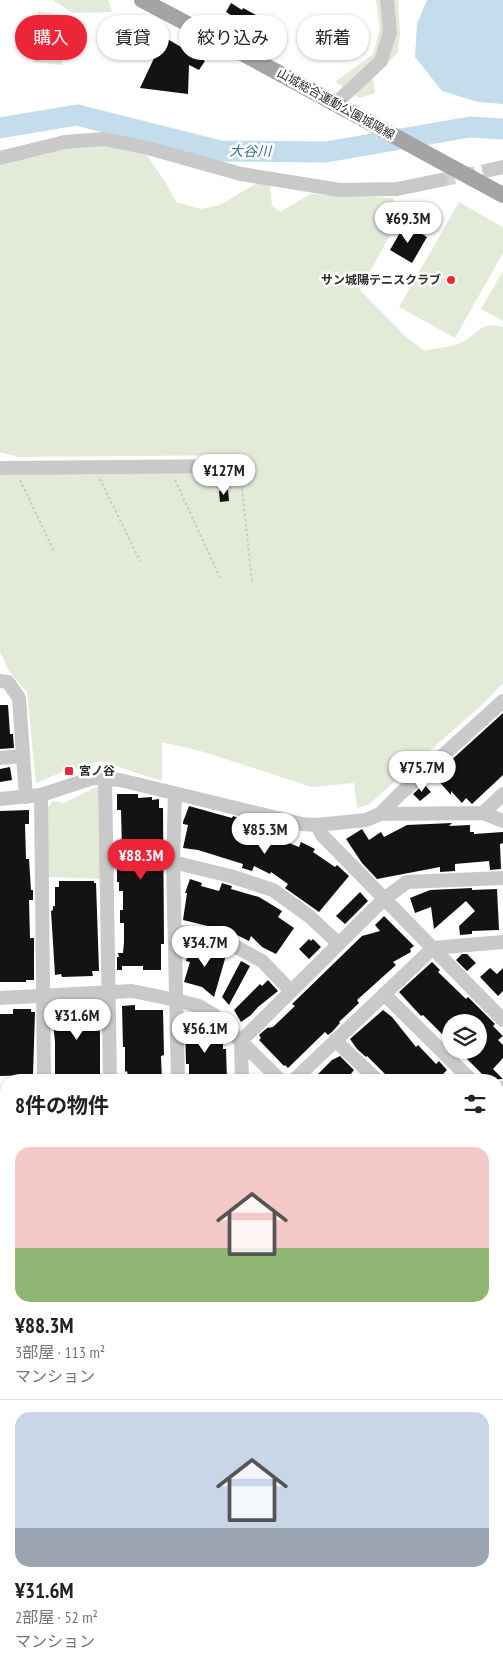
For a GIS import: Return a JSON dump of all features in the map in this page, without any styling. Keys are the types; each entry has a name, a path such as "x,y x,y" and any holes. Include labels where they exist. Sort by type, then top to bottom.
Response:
{"main road":[{"name":"山城総合運動公園城陽線","path":"142,0 253,58 372,125 503,195"}],"street":[{"path":"335,104 380,61 390,32 387,0"},
{"path":"0,158 65,142 104,140 148,148 241,174 340,190 397,189 441,180"},
{"path":"0,468 239,466"},
{"path":"0,681 8,682 19,698 26,797"},
{"path":"0,799 41,795 93,778 105,778 302,824 317,826 366,820 380,814 503,701"},
{"path":"0,758 22,756"},
{"path":"105,778 110,1074"},
{"path":"175,794 173,862 178,1074"},
{"path":"483,813 503,794"},
{"path":"41,795 44,1074"},
{"path":"380,814 483,813 503,821"},
{"path":"317,826 322,835 503,1020"},
{"path":"173,862 230,876 273,890 309,916 339,944"},
{"path":"242,1074 241,1041 384,899 407,882 503,878"},
{"path":"175,931 218,937 262,961 291,991"},
{"path":"300,1074 433,948 503,942"},
{"path":"0,998 132,991 199,1006 214,1014 274,1074"},
{"path":"384,994 465,1074"},
{"path":"335,1040 371,1074"}],"path":[{"path":"239,466 252,581"},
{"path":"168,467 221,580"},
{"path":"95,468 140,561"},
{"path":"15,469 54,551"}],"green space":[{"path":"53,0 107,0 112,12 72,13"},
{"path":"376,0 398,0 400,32 398,52 373,78 375,93 360,98 335,82 365,60 369,60 369,57 373,54 380,29"},
{"path":"38,11 61,15 38,15"},
{"path":"34,60 63,60 62,65 34,62"},
{"path":"96,143 144,151 166,183 176,202 201,209 220,205 260,181 270,184 272,206 280,212 310,194 393,198 396,221 360,290 405,336 425,351 461,343 480,329 489,325 503,327 503,683 484,703 368,805 357,808 354,783 312,787 204,752 162,742 162,781 100,761 65,771 36,783 27,692 9,671 0,652 0,475 248,470 247,455 19,457 0,452 0,164 47,151"},
{"name":"サン城陽テニスクラブ","path":"459,202 503,227 503,253 455,338 399,307"},
{"path":"503,271 503,321 481,309"},
{"path":"96,787 102,789 102,879 46,877 46,810 53,801 64,803"}],"water":[{"path":"427,0 503,0 503,104 478,102 442,91 415,57 417,24"}],"building":[{"path":"231,3 242,10 243,8 256,15 231,15 226,12"},
{"path":"169,40 179,46 179,60 205,61 199,70 189,65 188,94 140,88 153,60 169,60"},
{"path":"405,224 427,237 412,263 390,250"},
{"path":"228,490 229,501 220,502 219,491"},
{"path":"0,705 8,705 10,734 13,734 14,748 0,749"},
{"path":"503,713 503,775 472,804 466,798 462,803 451,791 451,795 436,778 449,766 447,764"},
{"path":"10,767 12,780 0,782 0,769"},
{"path":"424,784 431,792 420,801 413,794"},
{"path":"117,794 138,794 138,798 152,797 152,800 159,799 159,808 163,808 164,944 161,944 161,970 143,970 143,966 122,966 122,970 117,970 118,953 123,953 124,923 120,923 120,910 123,910 123,891 119,891 117,863 115,863 115,849 122,849 121,810 117,810"},
{"path":"189,806 244,820 244,822 270,831 269,835 299,847 301,842 315,849 313,852 335,867 337,865 349,876 319,912 285,888 288,884 271,872 270,874 254,866 252,871 242,868 243,864 198,850 183,848 188,825 183,824 183,822"},
{"path":"29,810 29,824 25,824 26,859 29,859 31,890 33,890 33,900 29,900 30,938 34,938 34,980 26,980 26,982 0,982 0,811"},
{"path":"452,823 449,826 470,825 470,832 474,832 474,834 503,832 503,843 500,844 501,869 490,870 489,861 455,864 455,871 440,872 440,867 377,879 362,863 346,839 362,829 369,840 381,832 384,837 407,825"},
{"path":"190,879 202,883 201,886 219,891 222,883 232,886 231,889 259,897 282,911 278,917 294,928 276,954 262,947 251,936 249,941 225,929 183,920 187,893 185,893"},
{"path":"59,881 94,881 96,883 99,971 92,971 93,976 62,977 61,974 55,975 51,911 53,906 55,906 55,887 59,887"},
{"path":"472,888 472,890 497,889 499,930 472,931 472,934 460,935 459,926 475,911 466,901 434,929 431,907 415,913 410,898 430,890"},
{"path":"360,892 368,901 345,924 336,916"},
{"path":"384,916 414,946 410,949 411,952 393,962 396,965 357,1000 359,1003 339,1022 332,1032 328,1035 325,1032 288,1068 284,1066 259,1040 261,1038 259,1035 267,1028 273,1027 295,1006 292,1004 362,936 380,931 375,925"},
{"path":"309,939 311,941 313,939 321,947 309,959 299,949"},
{"path":"191,943 211,950 212,948 227,952 214,997 202,987 184,982 190,962 186,961"},
{"path":"462,954 467,954 476,963 467,971 456,960"},
{"path":"241,961 250,966 229,1005 222,997"},
{"path":"432,962 440,970 438,972 485,1014 442,1014 442,1034 423,1015 421,1016 399,992"},
{"path":"490,968 497,974 503,968 503,991 498,996 480,977"},
{"path":"268,980 278,991 241,1022 234,1010 260,984 262,986"},
{"path":"135,1005 135,1010 163,1010 164,1055 161,1056 162,1074 128,1074 127,1071 125,1072 122,1006"},
{"path":"59,1006 83,1007 84,1010 96,1010 100,1033 100,1074 55,1074 55,1042 52,1011"},
{"path":"13,1009 31,1009 31,1012 35,1012 33,1074 0,1074 0,1014 13,1014"},
{"path":"383,1010 392,1017 416,1047 418,1045 436,1064 439,1061 447,1070 443,1074 385,1074 357,1049 350,1039"},
{"path":"487,1016 495,1024 493,1026 503,1036 498,1040 503,1045 503,1058 493,1069 498,1074 482,1074 467,1059 487,1059"},
{"path":"185,1023 203,1023 204,1036 215,1031 223,1036 223,1049 226,1049 227,1074 189,1074 189,1064 186,1064"},
{"path":"340,1056 354,1070 351,1074 318,1074 332,1060"}],"waterway":[{"name":"大谷川","path":"0,128 77,115 220,151 326,152 470,127 503,129"}],"tunnel":[{"path":"441,180 490,170"}],"place":[{"name":"サン城陽テニスクラブ","path":"451,280"},
{"name":"宮ノ谷","path":"69,771"}]}
